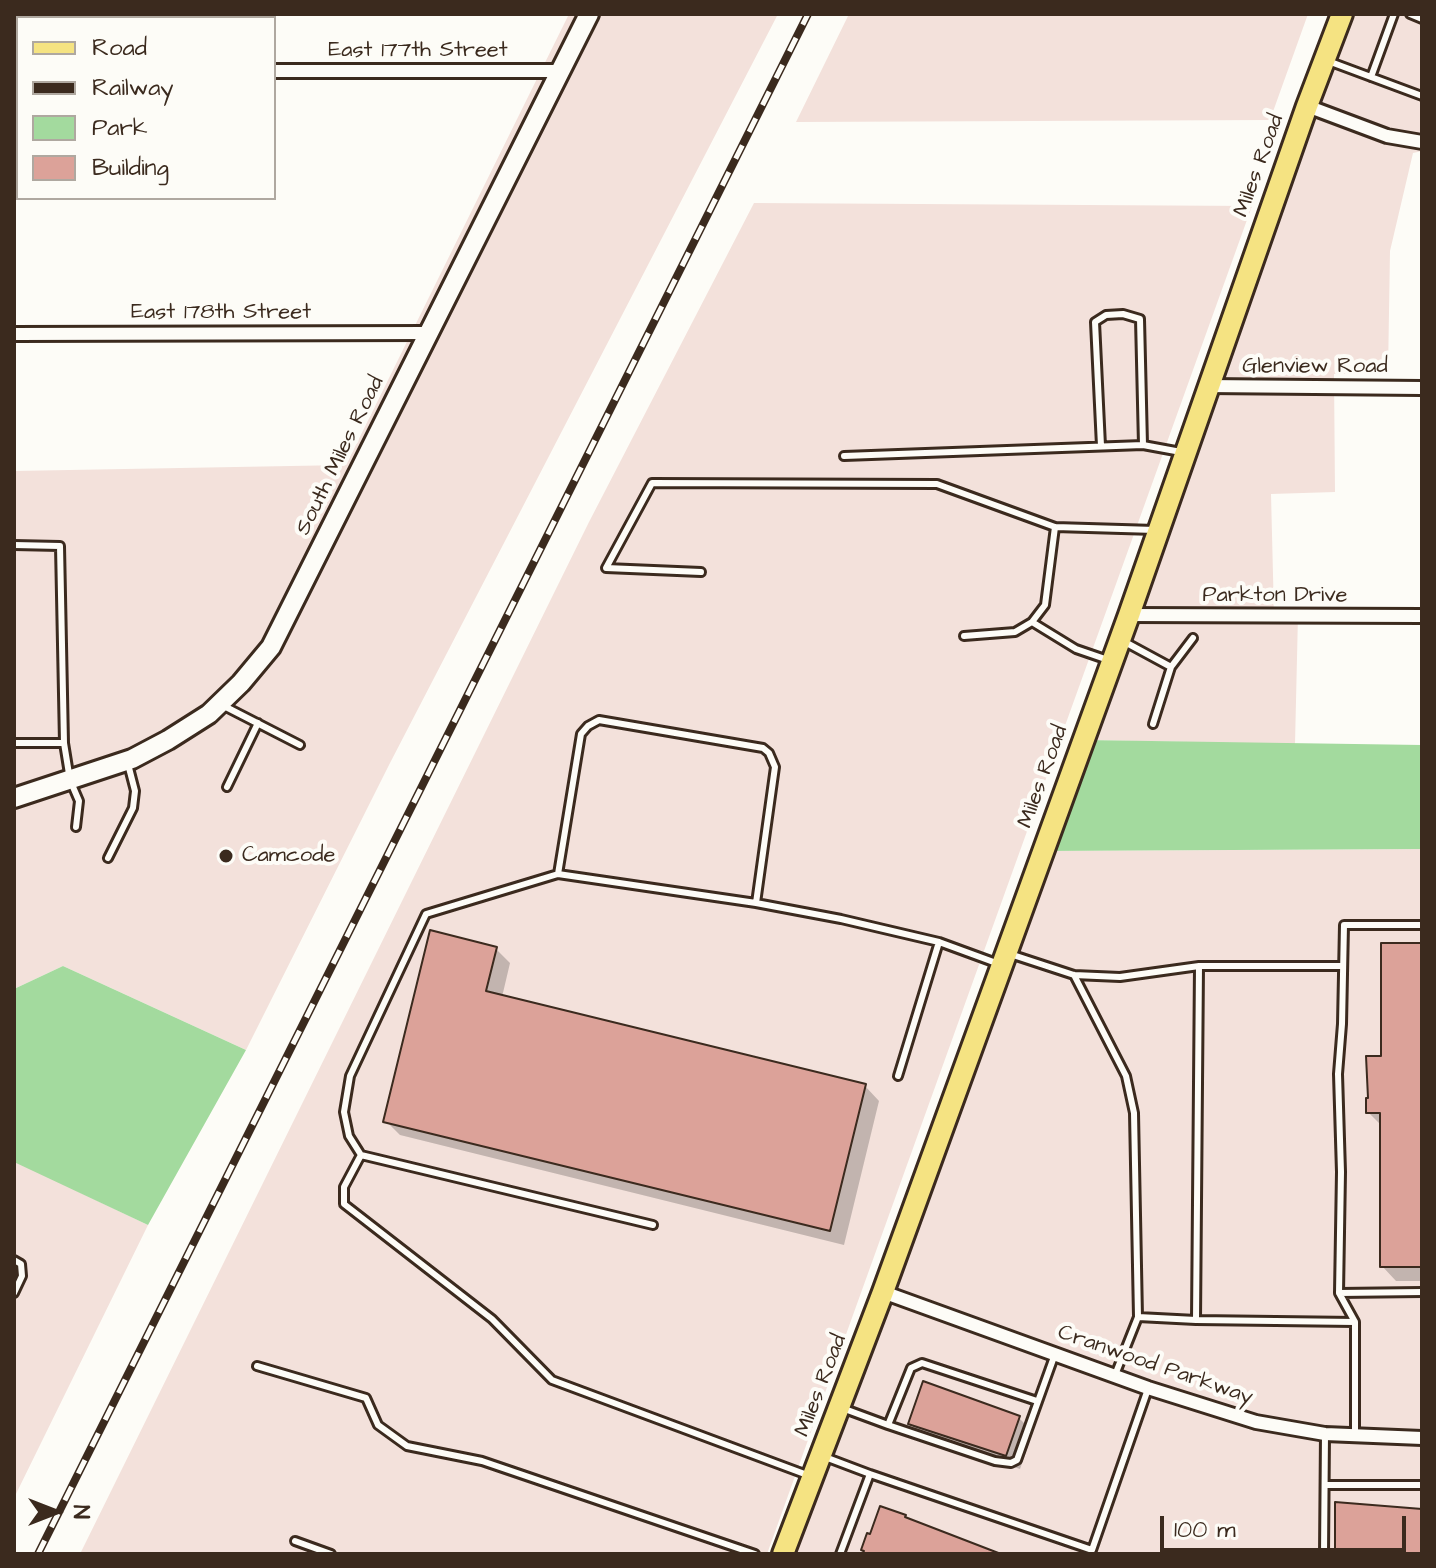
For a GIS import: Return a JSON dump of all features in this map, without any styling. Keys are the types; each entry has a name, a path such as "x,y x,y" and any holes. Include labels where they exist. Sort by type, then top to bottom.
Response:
{"main road":[{"name":"Miles Road","path":"783,1554 883,1292 1120,640 1207,386 1342,14"}],"street":[{"name":"South Miles Road","path":"14,798 127,760 168,740 209,714 241,683 271,647 589,14"},
{"name":"East 177th Street","path":"276,71 561,71"},
{"path":"1307,106 1387,136 1422,142"},
{"name":"East 178th Street","path":"14,334 428,333"},
{"name":"Glenview Road","path":"1207,386 1422,388"},
{"name":"Parkton Drive","path":"1129,615 1422,616"},
{"name":"Cranwood Parkway","path":"883,1292 1148,1388 1256,1422 1325,1434 1422,1438"}],"lane":[{"path":"1371,77 1394,14"},
{"path":"1410,14 1422,19"},
{"path":"1325,60 1422,96"},
{"path":"1101,446 1095,322 1106,315 1123,314 1140,319 1143,445"},
{"path":"844,456 1143,445 1185,453"},
{"path":"701,572 606,568 652,483 937,484 1055,527 1158,530"},
{"path":"964,636 1015,632 1032,622 1045,605 1055,527"},
{"path":"14,545 60,546 64,743 70,780 79,801 76,827"},
{"path":"1032,622 1076,649 1112,661"},
{"path":"1153,724 1171,667 1193,638"},
{"path":"1120,640 1171,667"},
{"path":"219,704 300,745"},
{"path":"558,874 581,734 599,720 763,748 769,753 775,767 756,903"},
{"path":"227,787 258,723"},
{"path":"14,743 64,743"},
{"path":"108,858 133,808 135,791 127,760"},
{"path":"653,1225 361,1155 349,1136 344,1112 350,1076 426,914 558,874 756,903 867,924 1074,975 1120,977 1199,966 1343,966"},
{"path":"1355,1436 1355,1322 1339,1293 1341,1172 1338,1099 1344,925 1422,925"},
{"path":"898,1076 939,942"},
{"path":"1196,1320 1199,966"},
{"path":"1074,975 1126,1076 1134,1113 1138,1317 1115,1376"},
{"path":"361,1155 344,1187 344,1204 492,1319 552,1380 813,1478"},
{"path":"14,1260 21,1264 22,1276 14,1293"},
{"path":"1339,1293 1422,1292"},
{"path":"1138,1317 1355,1322"},
{"path":"839,1408 995,1461 1011,1463 1017,1460 1055,1354"},
{"path":"888,1425 911,1368 922,1363 1037,1401"},
{"path":"257,1366 366,1398 378,1425 407,1446 482,1461 755,1554"},
{"path":"821,1455 1092,1550 1148,1388"},
{"path":"1324,1554 1325,1434"},
{"path":"840,1554 870,1474"},
{"path":"1325,1485 1422,1485"},
{"path":"295,1541 331,1554"}],"shaded area":[{"path":"569,14 778,14 390,763 246,1050 63,966 14,989 14,471 346,465"},
{"path":"849,14 1308,14 1270,120 796,122"},
{"path":"1342,14 1422,14 1422,151 1413,153 1390,251 1388,373 1334,374 1335,492 1271,494 1274,615 1298,615 1295,744 1083,740"},
{"path":"754,203 1252,206 767,1554 80,1554 589,522"},
{"path":"1422,849 1422,1554 783,1554 1043,851"},
{"path":"14,1161 148,1225 14,1498"}],"green space":[{"path":"1083,740 1422,745 1422,849 1043,851"},
{"path":"63,966 246,1050 148,1225 14,1162 14,989"}],"building":[{"path":"430,930 497,947 486,991 866,1084 830,1231 383,1122"},
{"path":"1381,943 1422,943 1422,1267 1380,1267 1380,1113 1366,1113 1366,1056 1381,1056"},
{"path":"923,1381 1020,1416 1006,1456 908,1424"},
{"path":"1335,1502 1422,1509 1422,1554 1335,1554"},
{"path":"880,1506 1001,1554 862,1554 867,1533 870,1534"}],"railway":[{"path":"38,1554 808,14"}],"place":[{"name":"Camcode","path":"226,856"}]}
